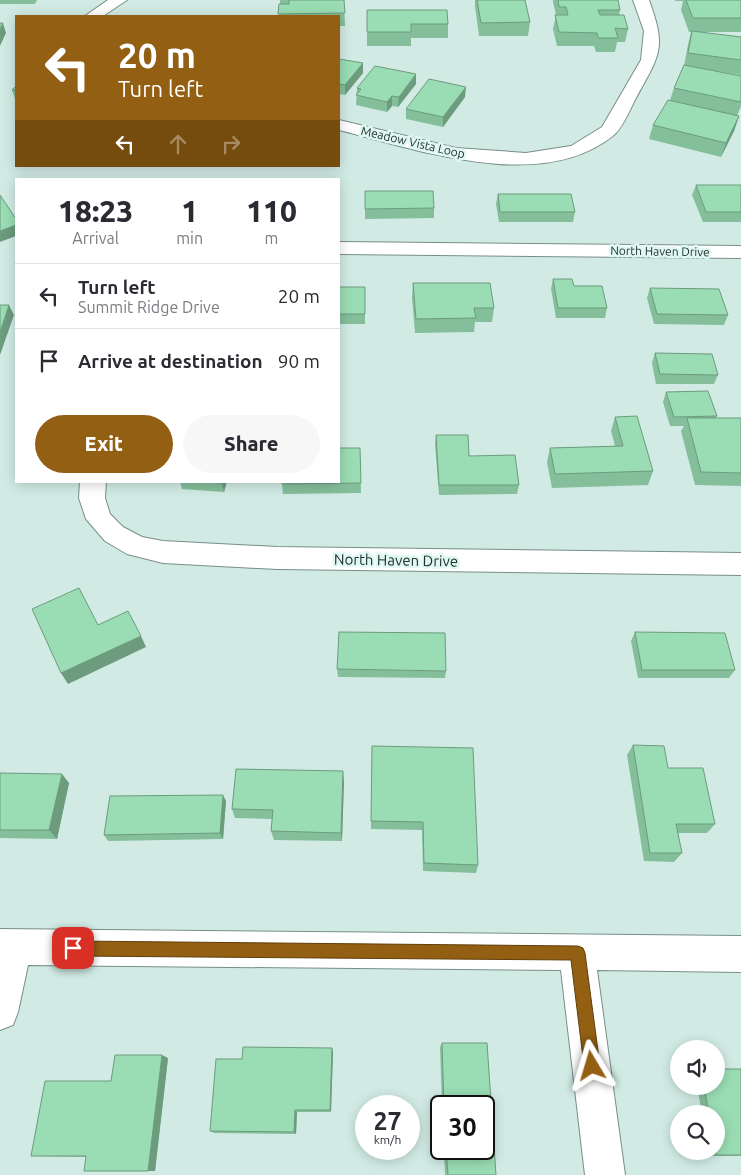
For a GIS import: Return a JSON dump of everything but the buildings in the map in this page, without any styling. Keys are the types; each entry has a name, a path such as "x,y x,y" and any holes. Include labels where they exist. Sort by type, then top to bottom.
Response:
{"street":[{"path":"94,15 119,0"},
{"name":"Meadow Vista Loop","path":"340,125 456,154 526,159 576,150 609,130 649,60 652,31 641,0"},
{"name":"North Haven Drive","path":"340,248 741,252"},
{"name":"North Haven Drive","path":"93,483 92,498 99,519 114,534 136,546 162,552 277,558 741,564"},
{"path":"0,1012 7,948 741,954"},
{"path":"578,953 606,1175"}],"route":[{"path":"73,948 578,953 592,1066"}]}
